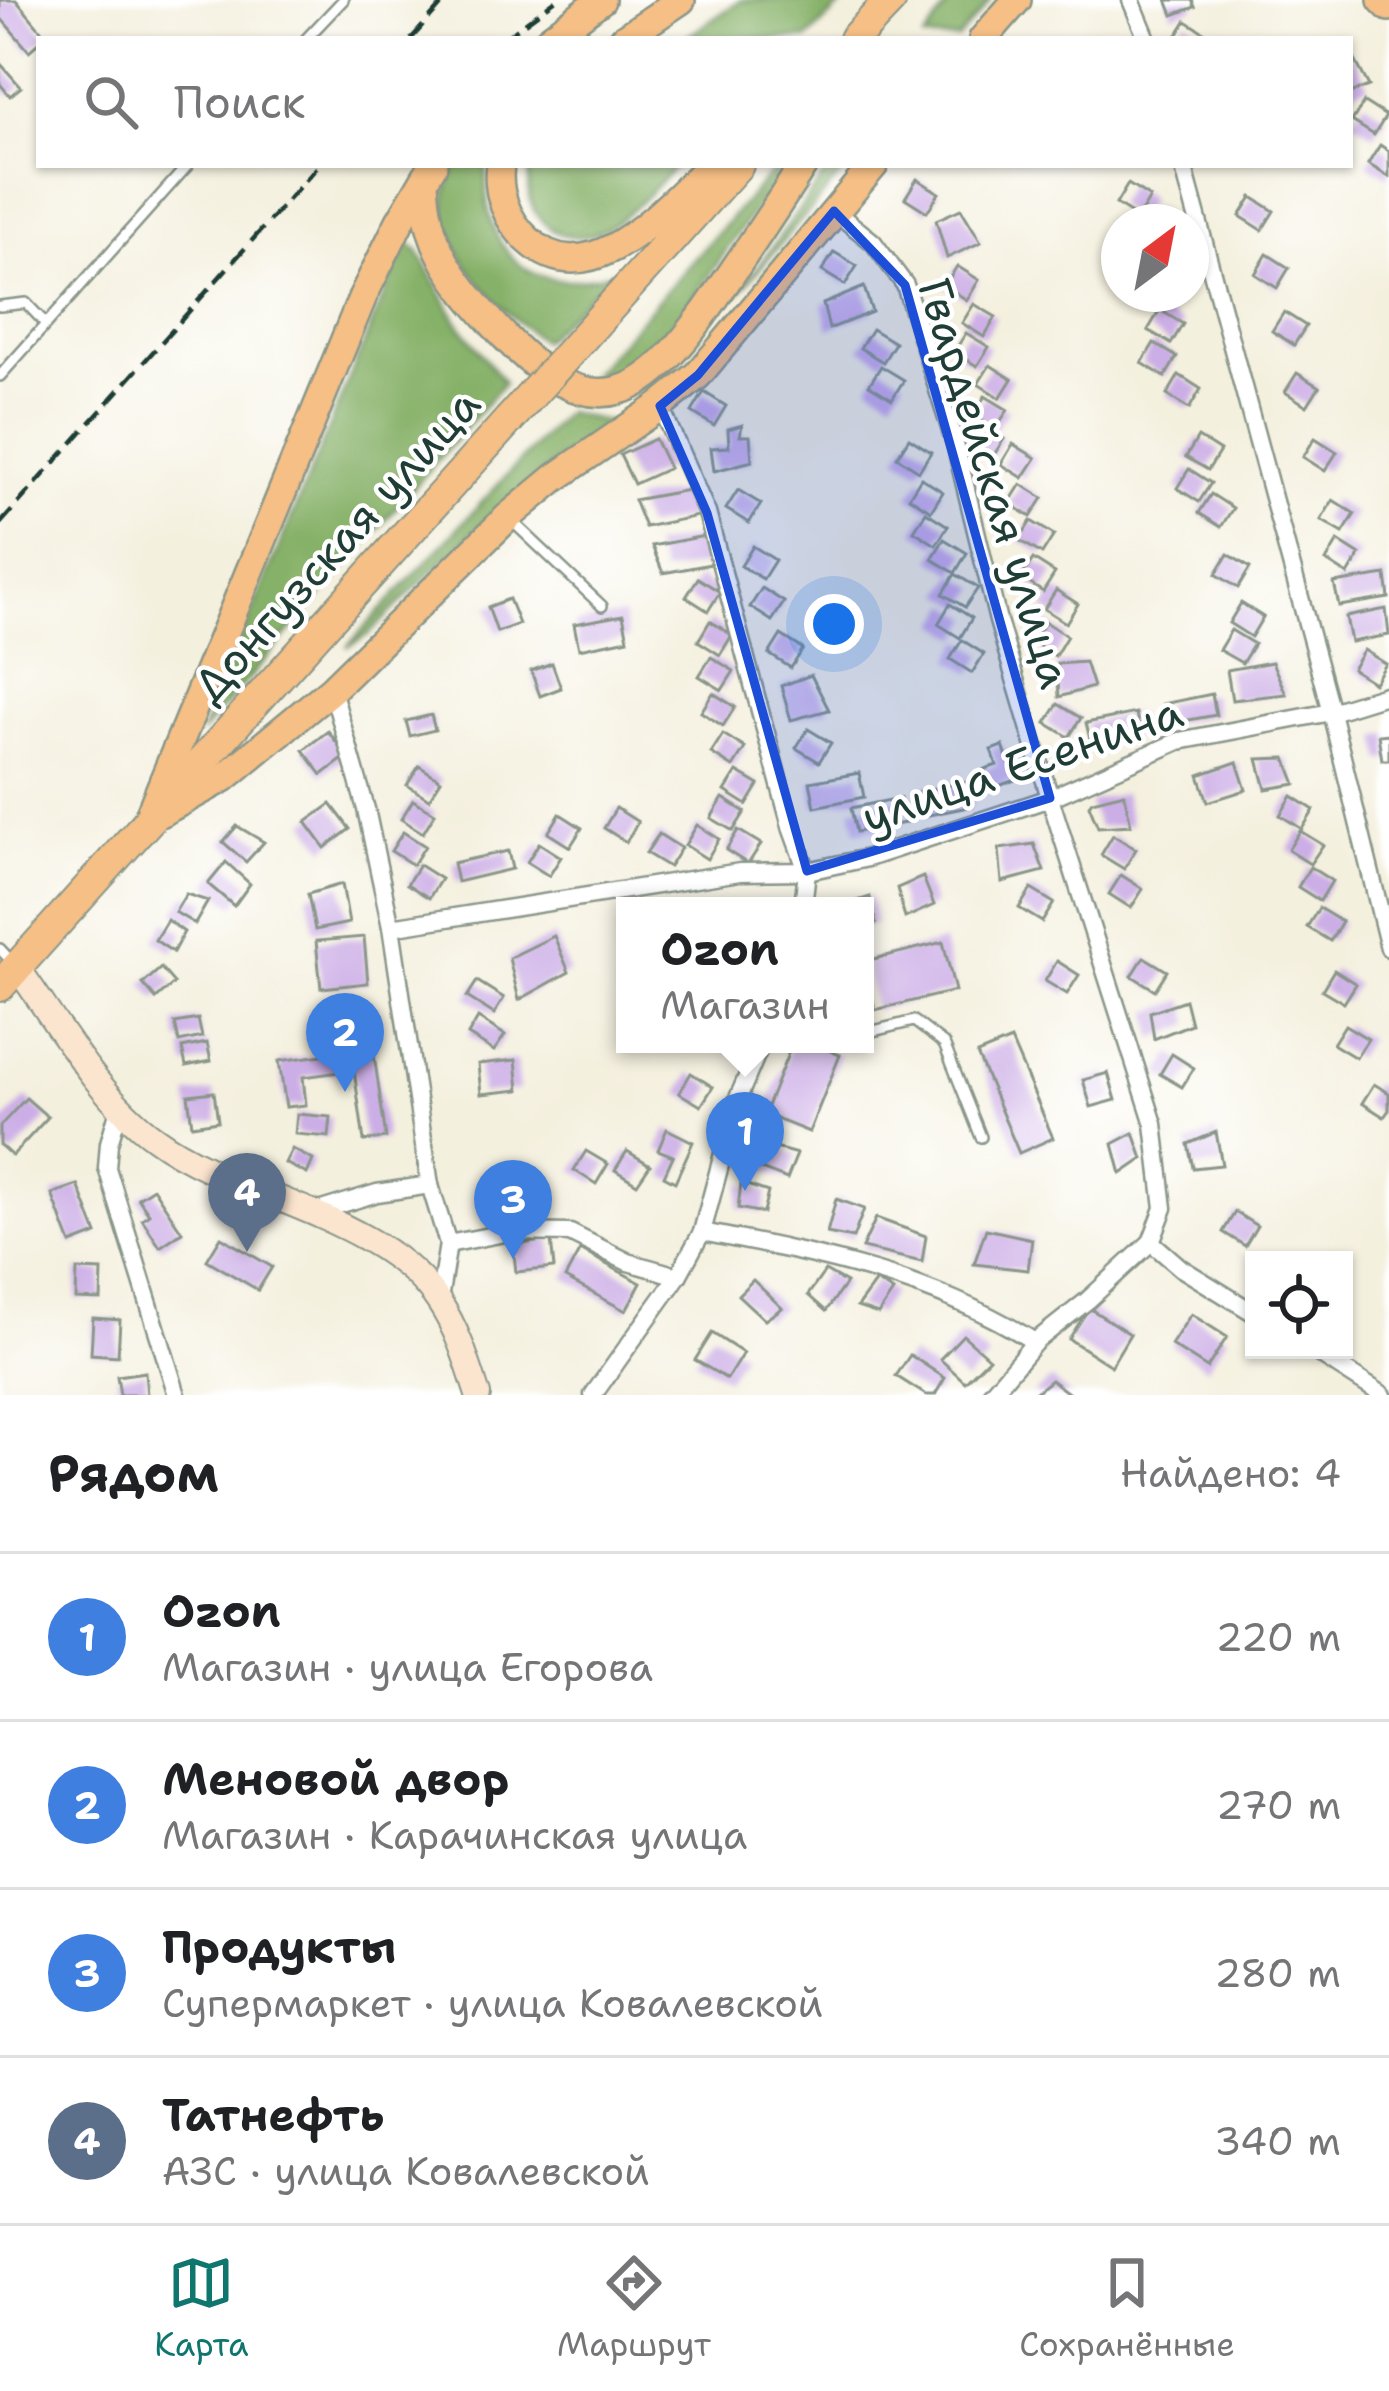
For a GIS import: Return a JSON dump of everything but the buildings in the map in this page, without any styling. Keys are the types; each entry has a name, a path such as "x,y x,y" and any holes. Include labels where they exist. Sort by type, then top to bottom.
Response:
{"highway":[{"path":"857,36 891,0"},
{"name":"Донгузская улица","path":"6,967 148,820 735,168"}],"main road":[{"path":"553,36 601,0"},
{"path":"627,36 681,0"},
{"path":"880,36 901,0"},
{"path":"986,36 1017,0"},
{"path":"1382,0 1389,7"},
{"path":"500,168 504,206 516,230 558,259 583,261 628,237 708,168"},
{"path":"429,171 425,210 446,268 502,335 554,378 597,394 641,384 664,365 693,330 800,168"},
{"path":"148,820 224,778 332,689 508,517 698,375 871,168"},
{"path":"148,820 363,296 429,171"}],"street":[{"path":"1131,0 1146,36"},
{"path":"1184,168 1331,712 1389,948"},
{"name":"Гвардейская улица","path":"834,212 873,242 905,285 956,444 998,621 1154,1124 1164,1208 1151,1242"},
{"path":"660,406 707,513 807,871 804,897"},
{"path":"332,689 366,809 391,927 430,1184 448,1244 439,1300"},
{"name":"улица Есенина","path":"391,927 740,872 807,871 868,858 1050,798 1179,741 1331,712 1389,694"},
{"path":"6,967 119,1108 181,1155 316,1212 413,1274 439,1300 465,1353 478,1395"},
{"path":"592,1395 678,1276 702,1232 738,1098 757,1053"},
{"path":"119,1108 107,1168 177,1395"},
{"path":"316,1212 377,1193 430,1184"},
{"path":"448,1244 510,1232 570,1233 628,1262 678,1276"},
{"path":"702,1232 884,1271 996,1317 1034,1342"},
{"path":"990,1395 1034,1342 1151,1242 1180,1268 1245,1308"},
{"path":"1326,1359 1383,1395"}],"lane":[{"path":"309,36 343,0"},
{"path":"0,376 185,168"},
{"path":"0,306 26,303 46,324"},
{"path":"508,517 602,606"},
{"path":"874,1031 914,1021 944,1044 981,1137"}],"highlighted area":[{"path":"834,211 905,285 1050,798 807,871 707,513 660,406 698,375"}],"green space":[{"path":"741,0 847,0 810,36 688,36"},
{"path":"952,0 991,0 961,36 926,36"},
{"path":"455,168 487,168 492,222 516,262 535,274 558,280 585,279 614,271 542,341 495,301 468,268 450,232 445,206"},
{"path":"529,168 674,168 617,222 581,237 564,235 539,218"},
{"path":"775,168 783,168 656,353 632,374 592,374"},
{"path":"830,168 846,168 737,295"},
{"path":"406,242 418,251 456,320 504,383 201,734"},
{"path":"566,412 610,423 513,496 369,634 347,647"}],"railway":[{"path":"414,36 446,0"},
{"path":"507,36 556,0"},
{"path":"0,524 316,168"}],"place":[{"name":"Меновой двор","path":"345,1092"},
{"name":"Ozon","path":"745,1191"},
{"name":"Татнефть","path":"247,1252"},
{"name":"Продукты","path":"513,1259"}]}
